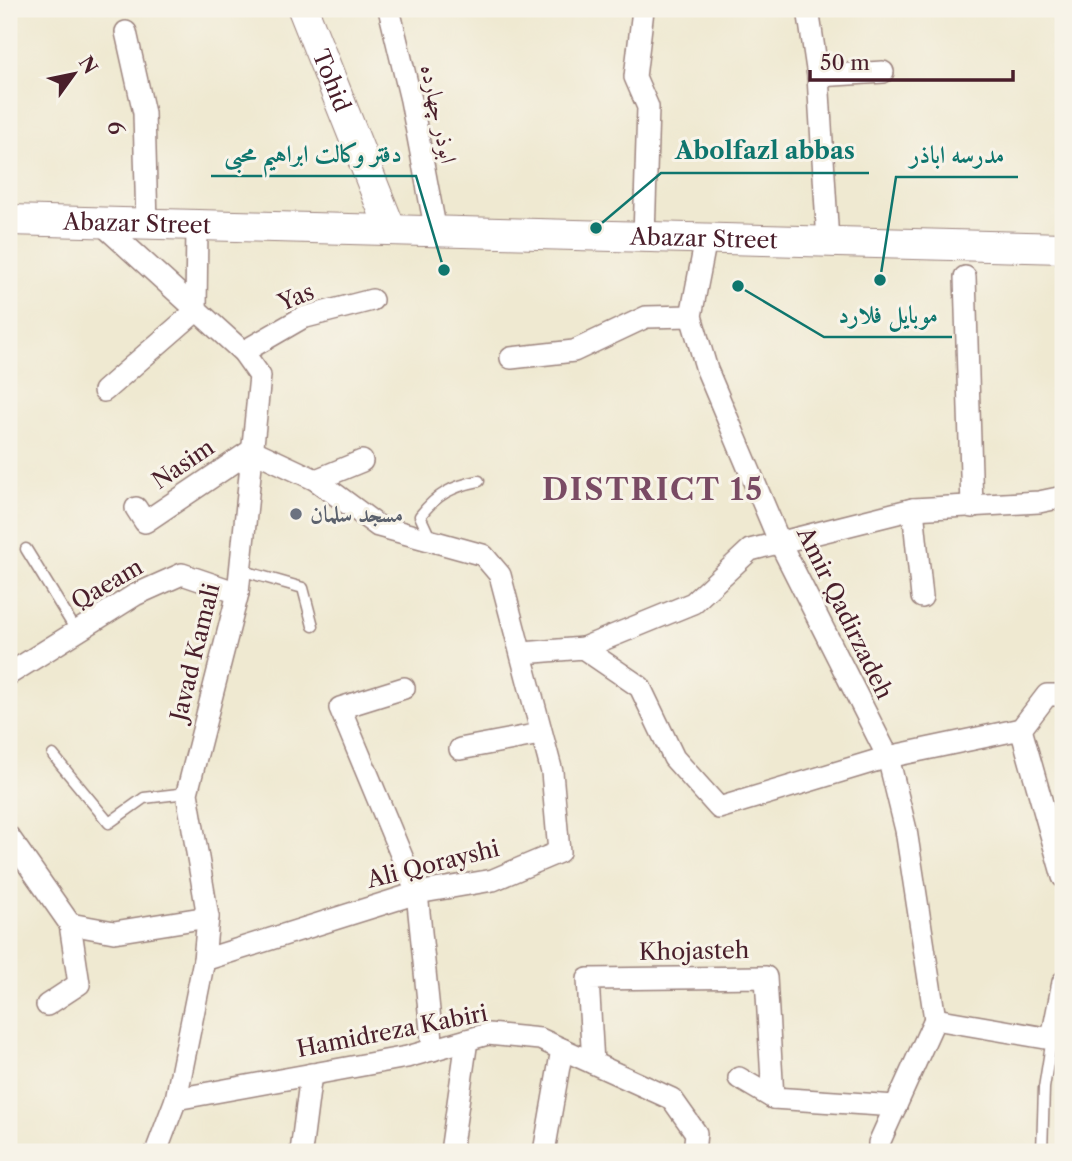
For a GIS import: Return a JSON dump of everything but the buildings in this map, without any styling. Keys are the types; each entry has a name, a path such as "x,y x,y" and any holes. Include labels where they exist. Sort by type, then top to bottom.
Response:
{"main road":[{"name":"Tohid","path":"303,9 391,230"},
{"name":"Abazar Street","path":"11,217 101,223 1063,248"}],"street":[{"name":"ابوذر چهارده","path":"389,9 411,100 436,232"},
{"path":"808,9 818,76 828,242"},
{"path":"643,10 635,77 648,107 644,237"},
{"name":"9","path":"126,32 144,113 147,224"},
{"path":"818,76 883,72"},
{"name":"Javad Kamali","path":"101,223 243,352 260,376 239,593 187,793 208,917 204,961 176,1099 156,1152"},
{"path":"104,391 196,311 197,225"},
{"name":"Amir Qadirzadeh","path":"706,239 691,316 707,370 780,543 888,757 906,830 935,1019"},
{"path":"965,277 972,506"},
{"name":"Yas","path":"243,352 302,318 372,300"},
{"path":"510,358 574,351 646,317 691,316"},
{"name":"Ali Qorayshi","path":"204,961 417,893 493,880 559,852 552,772 540,734 523,653 500,575 483,555 379,526 316,480 252,450"},
{"name":"Nasim","path":"140,515 252,450"},
{"path":"316,480 362,461"},
{"path":"523,653 583,648 693,603 725,569 750,550 913,509 1063,497"},
{"path":"913,509 922,597"},
{"name":"Qaeam","path":"9,674 135,595 182,574 239,593"},
{"path":"583,648 640,687 674,758 719,808 888,757 1021,729 1047,695 1063,695"},
{"path":"404,688 340,708 417,893 433,1050"},
{"path":"1021,729 1063,877"},
{"path":"460,749 540,734"},
{"path":"9,837 70,924 79,984 47,1005"},
{"path":"70,924 114,932 208,917"},
{"name":"Khojasteh","path":"593,1063 589,979 766,977 773,1098"},
{"path":"879,1152 879,1143 935,1019 1057,1040 1063,982"},
{"name":"Hamidreza Kabiri","path":"176,1099 433,1050 488,1034 501,1035 540,1039 672,1099 695,1133 694,1152"},
{"path":"451,1152 467,1040"},
{"path":"544,1152 562,1049"},
{"path":"301,1152 311,1074"},
{"path":"739,1078 773,1098 895,1107"}],"lane":[{"path":"431,540 420,516 432,501 453,486 479,481"},
{"path":"26,549 77,632"},
{"path":"240,570 303,588 313,625"},
{"path":"53,755 110,823 144,798 187,793"},
{"path":"1042,1152 1044,1087 1057,1040"}],"place":[{"name":"Abolfazl abbas","path":"596,228"},
{"name":"دفتر وکالت ابراهیم محبی","path":"444,270"},
{"name":"مدرسه اباذر","path":"880,280"},
{"name":"موبایل فلارد","path":"738,286"},
{"name":"مسجد سلمان","path":"296,514"}],"district":[{"name":"DISTRICT 15","path":"653,490"}]}
